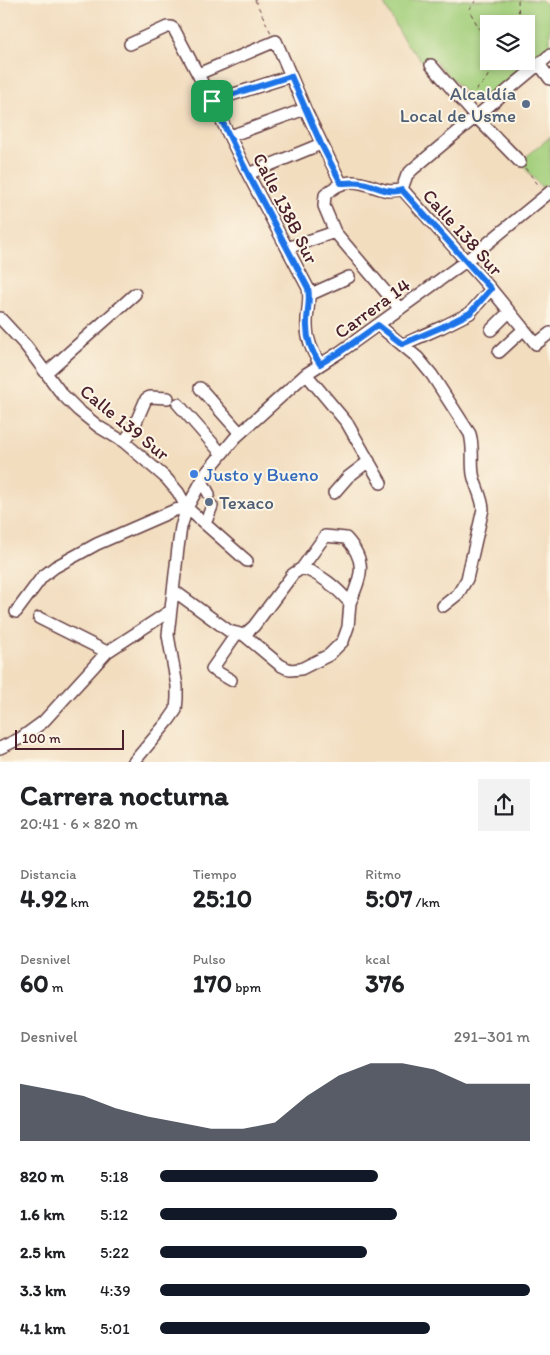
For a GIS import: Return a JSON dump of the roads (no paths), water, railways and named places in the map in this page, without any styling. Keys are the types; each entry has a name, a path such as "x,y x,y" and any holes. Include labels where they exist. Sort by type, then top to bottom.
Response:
{"street":[{"name":"Calle 138B Sur","path":"130,44 170,27 174,29 308,288 307,328 309,342 320,364"},
{"path":"198,74 276,41 321,144 341,183"},
{"path":"400,310 335,232 324,206 325,195 333,187 341,183 360,182 386,191 395,192 402,190 407,175 413,169 550,55"},
{"path":"539,64 550,80"},
{"path":"431,65 476,117 520,162"},
{"path":"212,101 291,76"},
{"path":"230,136 305,109"},
{"path":"248,174 321,144"},
{"name":"Calle 138 Sur","path":"402,190 491,289 536,344 550,333"},
{"path":"546,195 550,208"},
{"name":"Carrera 14","path":"133,762 176,710 177,686 168,635 180,534 187,508 202,480 221,453 240,433 306,374 400,310 466,261 546,195"},
{"path":"287,248 335,232"},
{"path":"309,295 349,276"},
{"path":"402,344 470,313 491,289"},
{"path":"47,372 135,294"},
{"path":"491,330 509,312"},
{"name":"Calle 139 Sur","path":"0,318 26,346 61,393 78,410 99,427 124,442 166,478 178,492 187,508 247,562"},
{"path":"378,325 418,358 432,375 470,434 474,481 482,500 483,509 467,579 458,594 443,606"},
{"path":"499,352 523,330"},
{"path":"306,374 347,423 381,483"},
{"path":"200,388 240,433"},
{"path":"124,442 136,422 146,399 150,397 173,401 221,453"},
{"path":"334,493 348,477 369,461"},
{"path":"202,480 209,494"},
{"path":"205,524 212,506"},
{"path":"16,612 42,577 56,567 97,544 174,510 187,508"},
{"path":"174,590 229,631 240,634 280,665 290,670 301,669 329,655 343,641 348,626 350,603 360,578 361,565 353,545 346,538 325,536 302,568 293,574 254,626 240,634 212,669 231,680"},
{"path":"302,568 314,572 336,587 350,603"},
{"path":"0,748 20,738 43,722 107,652 170,611"},
{"path":"39,618 107,652"}],"place":[{"name":"Alcaldía Local de Usme","path":"526,104"},
{"name":"Justo y Bueno","path":"194,474"},
{"name":"Texaco","path":"209,502"}]}
